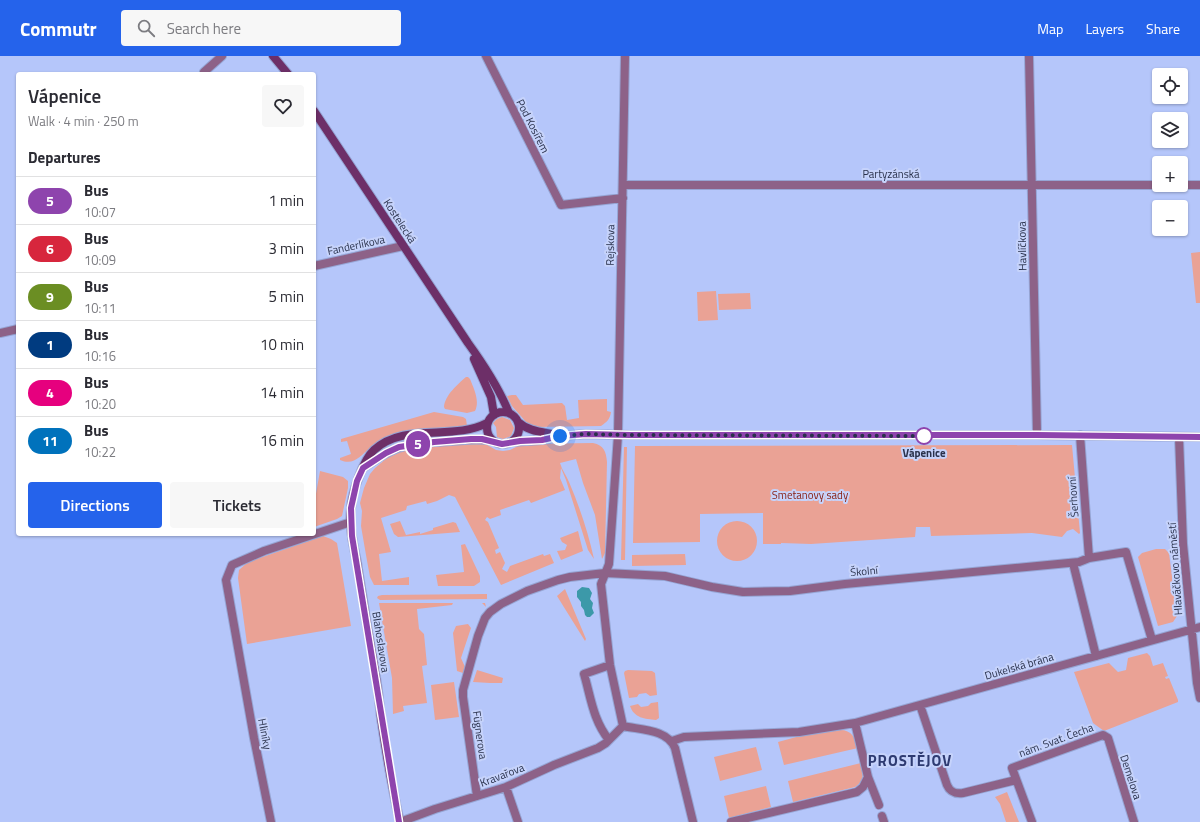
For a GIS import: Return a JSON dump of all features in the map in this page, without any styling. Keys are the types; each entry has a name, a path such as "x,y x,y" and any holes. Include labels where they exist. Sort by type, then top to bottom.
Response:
{"main road":[{"path":"274,56 286,72"},
{"name":"Kostelecká","path":"316,114 480,360 502,395 509,413"},
{"name":"Kostelecká","path":"468,343 491,397 494,415"},
{"path":"493,441 487,433 487,423 494,415 503,412 509,413 524,427 531,430 560,436"},
{"path":"510,442 514,440 518,433 518,422"},
{"name":"Blahoslavova","path":"399,822 352,536 352,498 357,481 368,457 374,450 393,438 472,428 487,423"},
{"path":"363,468 386,453 399,447 411,445 471,439 482,439 502,444 586,434 1080,435 1200,437"}],"street":[{"path":"204,72 222,56"},
{"name":"Pod Kosířem","path":"486,56 561,205 623,198"},
{"name":"Rejskova","path":"623,726 610,665 601,584 609,564 618,435 625,56"},
{"name":"Havlíčkova","path":"1029,56 1037,435"},
{"name":"Partyzánská","path":"623,185 1152,185"},
{"path":"1188,185 1200,185"},
{"name":"Fanderlíkova","path":"316,266 403,246"},
{"path":"0,333 16,329"},
{"name":"Šerhovní","path":"1080,435 1089,558"},
{"name":"Hlaváčkovo náměstí","path":"1179,437 1183,544 1191,630 1200,698"},
{"name":"Hliníky","path":"316,534 351,522"},
{"name":"Hliníky","path":"271,822 254,738 226,580 232,565 264,551 309,536"},
{"name":"Školní","path":"507,601 534,588 558,580 591,574 605,573 665,576 712,587 743,592 790,591 845,584 1073,563 1089,558 1126,552 1152,640"},
{"path":"1073,563 1096,656"},
{"name":"Fügnerova","path":"477,796 463,690 485,618 495,607 507,601"},
{"name":"Dukelská brána","path":"672,741 684,737 799,732 855,723 1200,627"},
{"path":"609,740 601,729 597,720 584,674 610,665"},
{"path":"920,705 950,790 955,793 977,790 1016,780 1032,822"},
{"path":"855,723 868,777 879,805"},
{"path":"623,726 663,734 672,741 693,822"},
{"name":"Kravařova","path":"399,822 506,787 554,765 598,748 609,740 623,726"},
{"name":"nám. Svat. Čecha","path":"1016,780 1012,768 1096,737 1103,735 1108,738"},
{"name":"Demelova","path":"1108,738 1134,822"},
{"path":"731,822 856,792 863,787 868,777"},
{"path":"506,787 518,822"}],"green space":[{"path":"1200,252 1200,303 1196,303 1191,253"},
{"path":"716,291 718,320 698,321 697,292"},
{"path":"750,293 751,309 719,310 718,294"},
{"path":"466,377 470,379 476,395 477,403 475,411 467,413 445,409 445,403 449,394"},
{"path":"516,395 523,405 562,403 565,406 567,420 579,418 578,400 607,399 607,411 611,412 608,420 601,426 536,427 527,423 512,406 507,396"},
{"path":"434,412 463,417 466,419 467,426 389,437 381,440 353,461 345,462 340,460 340,458 351,454 347,441 341,442 341,439"},
{"path":"502,417 510,420 514,428 511,436 503,439 497,437 496,427 493,423"},
{"path":"482,442 496,450 503,451 510,450 522,444 593,443 600,445 605,452 607,462 605,553 602,559 595,515 576,459 560,463 580,511 594,559 588,550 561,468 560,478 565,490 531,503 529,500 500,510 501,515 490,519 487,517 485,520 488,522 499,548 495,550 496,554 500,552 505,563 502,569 507,572 510,566 543,554 544,556 550,554 554,563 501,585 455,497 449,495 427,504 426,501 407,506 406,510 381,518 391,552 379,554 382,581 409,577 409,585 374,585 370,577 361,526 362,511 360,503 370,474 387,458 410,448 466,444"},
{"name":"Smetanovy sady","path":"1072,445 1079,534 1073,529 1067,531 1062,537 1032,533 931,536 930,527 916,527 915,537 811,544 763,544 763,513 700,514 700,542 633,543 635,446"},
{"path":"624,447 627,447 625,560 621,560"},
{"path":"320,471 343,477 348,481 342,516 316,526 316,494"},
{"path":"400,521 406,535 420,532 420,534 453,522 456,523 460,532 398,537 394,534 390,524"},
{"path":"733,521 741,521 748,524 754,530 757,541 754,552 748,558 741,561 733,561 726,558 720,552 717,545 717,537 720,530 726,524"},
{"path":"578,531 583,551 561,560 557,551 565,550 567,545 562,542 560,538"},
{"path":"323,536 337,543 351,626 247,644 238,578 239,570 248,562"},
{"path":"465,544 480,576 480,582 474,586 438,586 436,575 464,572 461,545"},
{"path":"1156,549 1165,549 1169,553 1177,616 1173,622 1158,626 1138,557 1142,553"},
{"path":"685,554 686,565 632,566 632,555"},
{"path":"565,589 586,639 585,641 557,596"},
{"path":"487,594 487,599 380,600 377,598 378,596 382,595"},
{"path":"379,603 453,603 452,605 417,609 419,629 424,634 427,665 422,666 427,703 403,706 404,711 393,714 392,678"},
{"path":"468,624 471,628 461,658 465,667 463,673 457,671 453,633 456,626"},
{"path":"1147,653 1150,656 1153,666 1163,663 1168,676 1165,677 1166,679 1169,678 1178,702 1104,731 1093,723 1074,672 1109,663 1118,672 1126,670 1128,658"},
{"path":"477,670 503,678 502,683 473,682"},
{"path":"628,670 652,671 655,673 657,695 650,696 646,693 639,694 637,697 629,698 624,673"},
{"path":"454,682 459,717 435,720 431,685"},
{"path":"658,702 659,718 656,720 640,717 634,713 630,706 638,704 641,707 648,706 651,703"},
{"path":"840,730 847,731 852,735 858,748 784,765 778,742 800,736"},
{"path":"756,747 762,770 720,781 714,757"},
{"path":"861,763 863,770 862,779 855,787 793,802 788,781"},
{"path":"766,786 771,807 729,818 724,796"},
{"path":"1007,792 1019,822 1006,822 1000,804 995,797"}],"shaded area":[{"path":"582,587 589,588 592,593 590,599 593,603 592,608 594,613 590,617 585,615 581,602 577,597 577,591"}],"bus line":[{"name":"5","path":"399,822 352,536 351,522 352,498 360,473 363,468 386,453 399,447 434,442 482,439 502,444 586,434 937,436 1094,435 1200,437"}],"place":[{"name":"Vápenice","path":"924,436"}],"district":[{"name":"PROSTĚJOV","path":"910,760"}],"route":[{"path":"560,436 586,434 924,436"}]}
